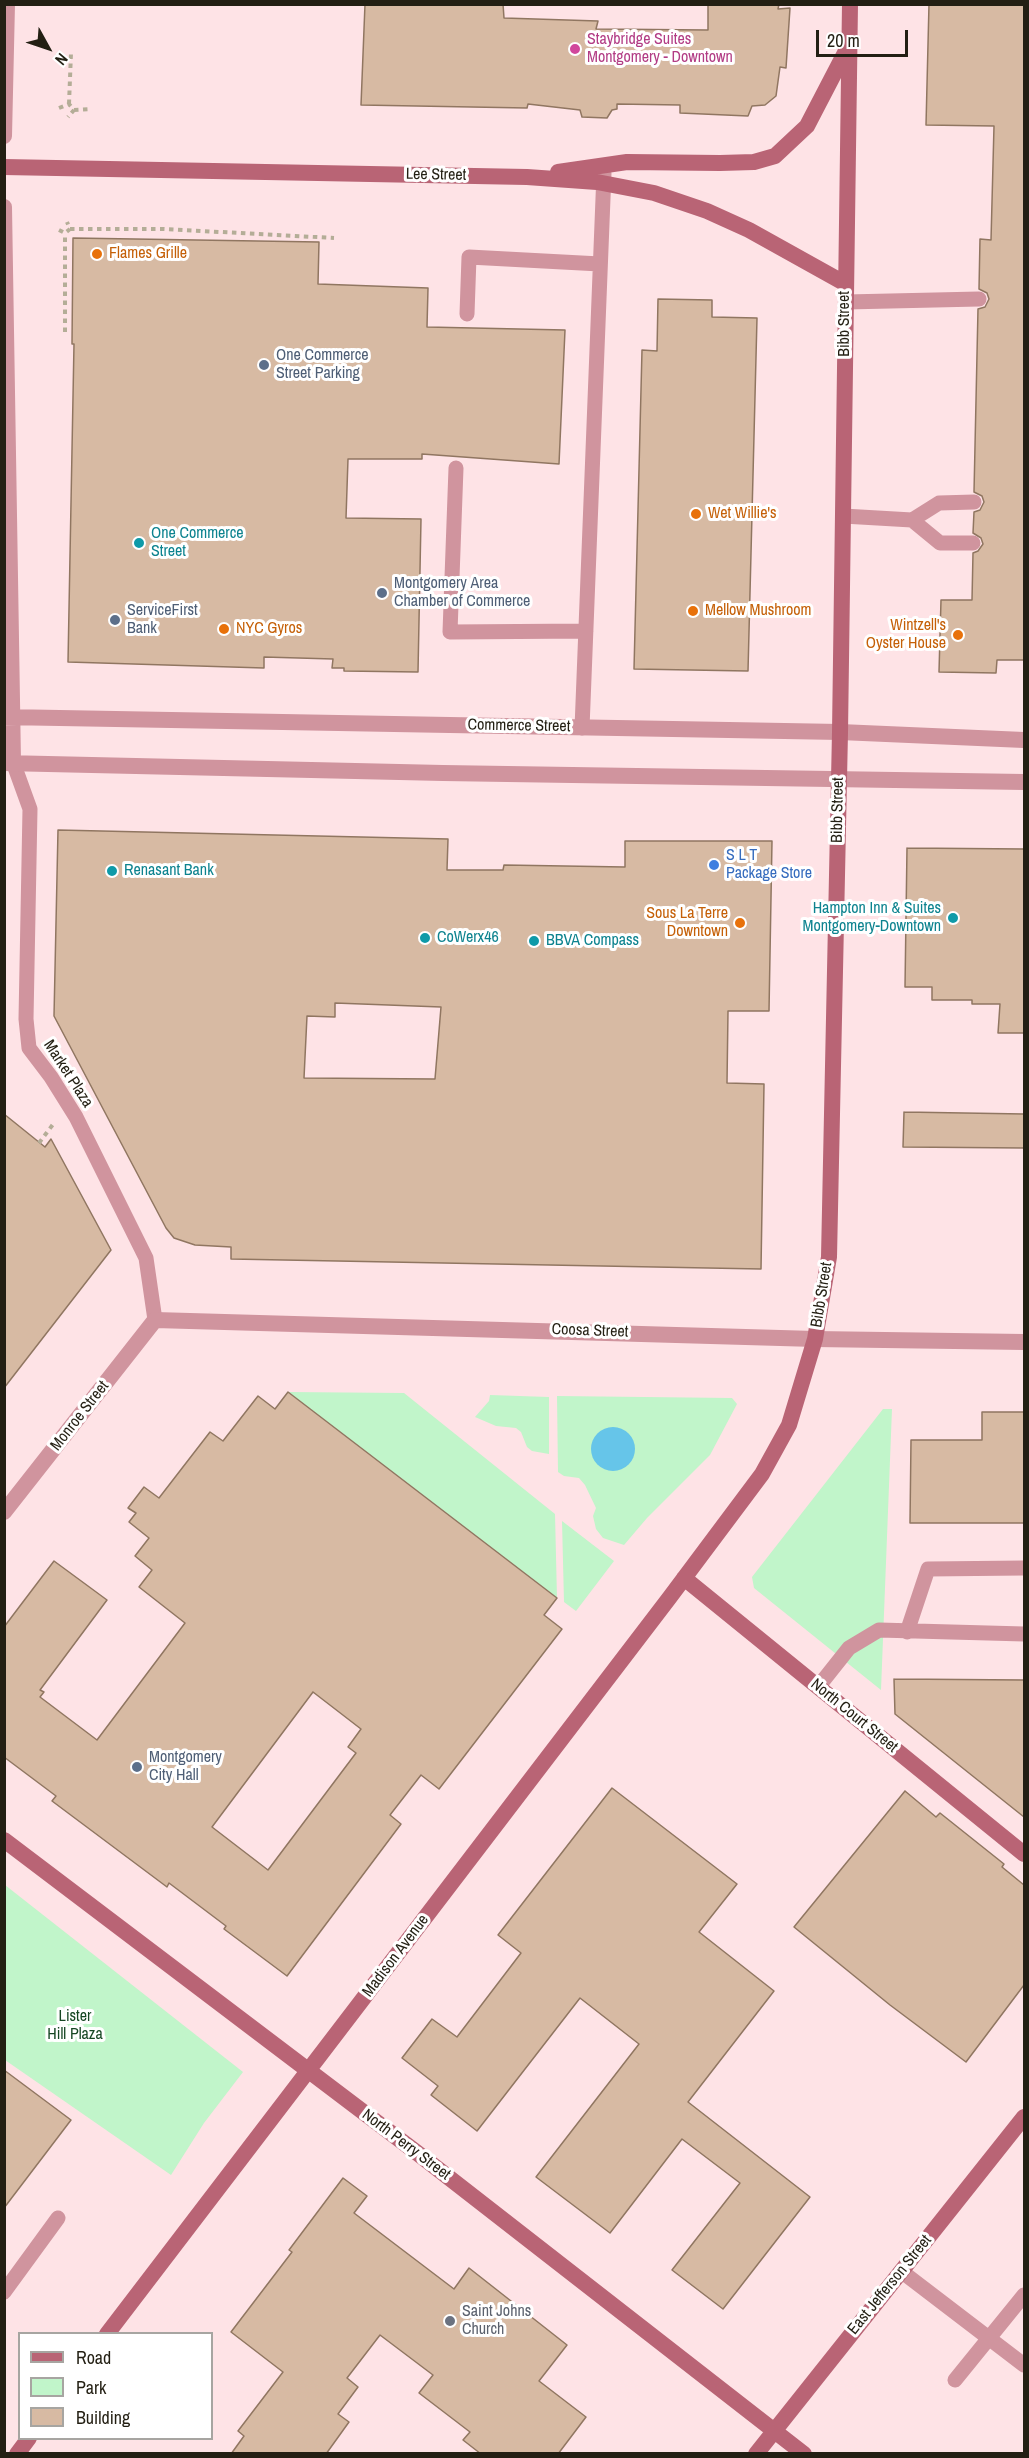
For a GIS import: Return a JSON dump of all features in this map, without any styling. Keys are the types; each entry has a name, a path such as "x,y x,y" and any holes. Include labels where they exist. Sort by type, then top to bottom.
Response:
{"main road":[{"name":"Bibb Street","path":"684,1578 762,1474 789,1425 815,1339 829,1257 840,732 850,4"},
{"path":"527,177 627,162 754,162 775,156 807,126 850,44"},
{"name":"Lee Street","path":"4,167 527,177 603,183 654,193 707,212 749,230 846,284"},
{"name":"North Court Street","path":"684,1578 1024,1854"},
{"name":"Madison Avenue","path":"109,2332 684,1578"},
{"name":"North Perry Street","path":"4,1840 309,2071 804,2454"},
{"name":"East Jefferson Street","path":"756,2454 1024,2117"},
{"path":"17,2454 28,2440"}],"street":[{"path":"4,136 7,4"},
{"path":"4,207 9,762 443,773 1024,782"},
{"name":"Commerce Street","path":"9,717 840,732 1024,740"},
{"name":"Coosa Street","path":"155,1320 815,1339 1024,1342"},
{"name":"Monroe Street","path":"4,1512 155,1320"}],"lane":[{"path":"582,728 605,165"},
{"path":"467,314 469,257 600,264"},
{"path":"846,302 979,299"},
{"path":"456,468 450,632 586,631"},
{"path":"843,516 912,520 939,503 974,502"},
{"path":"912,520 940,543 973,543"},
{"name":"Market Plaza","path":"9,762 30,809 26,1019 29,1048 51,1077 76,1118 146,1258 155,1320"},
{"path":"906,1632 928,1569 1024,1568"},
{"path":"818,1687 849,1648 879,1630 1024,1634"},
{"path":"4,2292 58,2218"},
{"path":"901,2271 1024,2365"},
{"path":"954,2380 1024,2295"}],"path":[{"path":"71,53 69,104 74,110"},
{"path":"59,108 69,104"},
{"path":"68,117 74,110 91,109"},
{"path":"67,222 70,229"},
{"path":"65,233 70,229 164,229 334,238"},
{"path":"59,230 65,233"},
{"path":"65,233 65,332"}],"shaded area":[{"path":"5,5 1024,5 1024,2453 5,2454"}],"green space":[{"path":"288,1392 404,1393 555,1514 557,1598"},
{"path":"490,1395 549,1397 549,1454 532,1451 527,1447 521,1432 516,1428 496,1426 475,1417 489,1401"},
{"path":"557,1396 732,1398 737,1404 710,1455 647,1518 624,1545 603,1538 596,1529 593,1516 596,1508 579,1478 564,1476 558,1472"},
{"path":"883,1409 892,1409 881,1690 754,1588 752,1577"},
{"path":"562,1521 614,1561 576,1611 564,1602"},
{"name":"Lister Hill Plaza","path":"5,1885 243,2072 204,2123 171,2175 5,2060"}],"water":[{"path":"613,1427 622,1428 629,1433 634,1440 634,1458 629,1465 622,1470 613,1471 604,1470 597,1465 592,1458 591,1449 592,1440 597,1433 604,1428"}],"building":[{"name":"Staybridge Suites Montgomery - Downtown","path":"365,4 503,4 504,18 598,21 596,29 708,30 708,4 779,4 778,9 790,8 786,68 780,67 776,96 765,105 752,106 748,116 680,113 680,105 617,104 617,109 612,110 607,118 582,117 580,110 528,104 527,108 361,105"},
{"path":"929,4 1024,4 1024,660 997,660 996,673 939,672 941,600 972,600 973,553 978,551 983,544 981,538 973,533 974,512 980,510 984,502 982,496 974,492 978,309 985,307 989,299 987,293 979,289 980,239 991,240 994,126 926,125"},
{"path":"73,238 319,242 318,284 428,288 427,327 565,330 559,464 422,454 422,459 348,459 346,518 421,519 418,672 344,671 344,668 332,668 333,659 264,657 264,668 68,662 74,344 72,344"},
{"path":"658,299 712,300 712,317 757,318 748,671 634,669 642,350 657,351"},
{"path":"58,830 448,839 447,870 503,870 504,865 625,867 625,841 772,841 769,1011 728,1011 727,1083 764,1084 761,1269 231,1259 231,1247 195,1245 174,1238 166,1228 54,1016","holes":["335,1003 441,1007 435,1079 304,1078 307,1016 335,1017"]},
{"name":"Hampton Inn & Suites Montgomery-Downtown","path":"907,848 1024,849 1024,1033 998,1033 1000,1004 972,1004 972,1000 932,1000 932,987 905,987"},
{"path":"904,1112 1024,1114 1024,1148 903,1147"},
{"path":"4,1114 45,1147 51,1139 111,1250 4,1388"},
{"path":"288,1392 557,1598 544,1615 562,1629 439,1789 421,1775 390,1815 401,1824 287,1976 224,1929 226,1926 169,1883 167,1887 52,1801 56,1796 4,1757 4,1627 54,1561 107,1600 40,1690 44,1692 40,1697 97,1740 185,1623 139,1587 152,1570 135,1556 149,1538 129,1522 136,1513 128,1508 144,1487 159,1498 210,1432 223,1441 258,1396 275,1409","holes":["313,1692 361,1729 348,1747 356,1753 268,1870 212,1827"]},
{"path":"982,1412 1024,1412 1024,1523 910,1523 911,1440 982,1440"},
{"path":"894,1679 1024,1680 1024,1817 895,1714"},
{"path":"612,1788 737,1884 699,1932 774,1991 688,2102 810,2197 723,2309 672,2270 740,2183 682,2139 610,2233 536,2177 639,2044 580,1998 477,2131 431,2095 438,2086 402,2058 432,2019 457,2037 521,1953 498,1935"},
{"path":"905,1791 936,1817 940,1813 1004,1864 1002,1867 1024,1885 1024,1985 966,2062 890,2005 794,1927"},
{"path":"4,2070 71,2120 4,2208"},
{"name":"Saint Johns Church","path":"343,2178 367,2196 354,2213 454,2289 469,2268 567,2345 539,2381 586,2417 558,2454 481,2454 463,2440 470,2432 419,2393 433,2375 380,2335 347,2378 358,2387 338,2414 349,2422 326,2454 231,2454 244,2436 238,2431 283,2372 231,2332 292,2252 289,2250"}],"place":[{"name":"Staybridge Suites Montgomery - Downtown","path":"575,49"},
{"name":"Flames Grille","path":"97,254"},
{"name":"One Commerce Street Parking","path":"264,365"},
{"name":"Wet Willie's","path":"696,514"},
{"name":"One Commerce Street","path":"139,543"},
{"name":"Montgomery Area Chamber of Commerce","path":"382,593"},
{"name":"Mellow Mushroom","path":"693,611"},
{"name":"ServiceFirst Bank","path":"115,620"},
{"name":"NYC Gyros","path":"224,629"},
{"name":"Wintzell's Oyster House","path":"958,635"},
{"name":"S L T Package Store","path":"714,865"},
{"name":"Renasant Bank","path":"112,871"},
{"name":"Hampton Inn & Suites Montgomery-Downtown","path":"953,918"},
{"name":"Sous La Terre Downtown","path":"740,923"},
{"name":"CoWerx46","path":"425,938"},
{"name":"BBVA Compass","path":"534,941"},
{"name":"Montgomery City Hall","path":"137,1767"},
{"name":"Saint Johns Church","path":"450,2321"}]}
